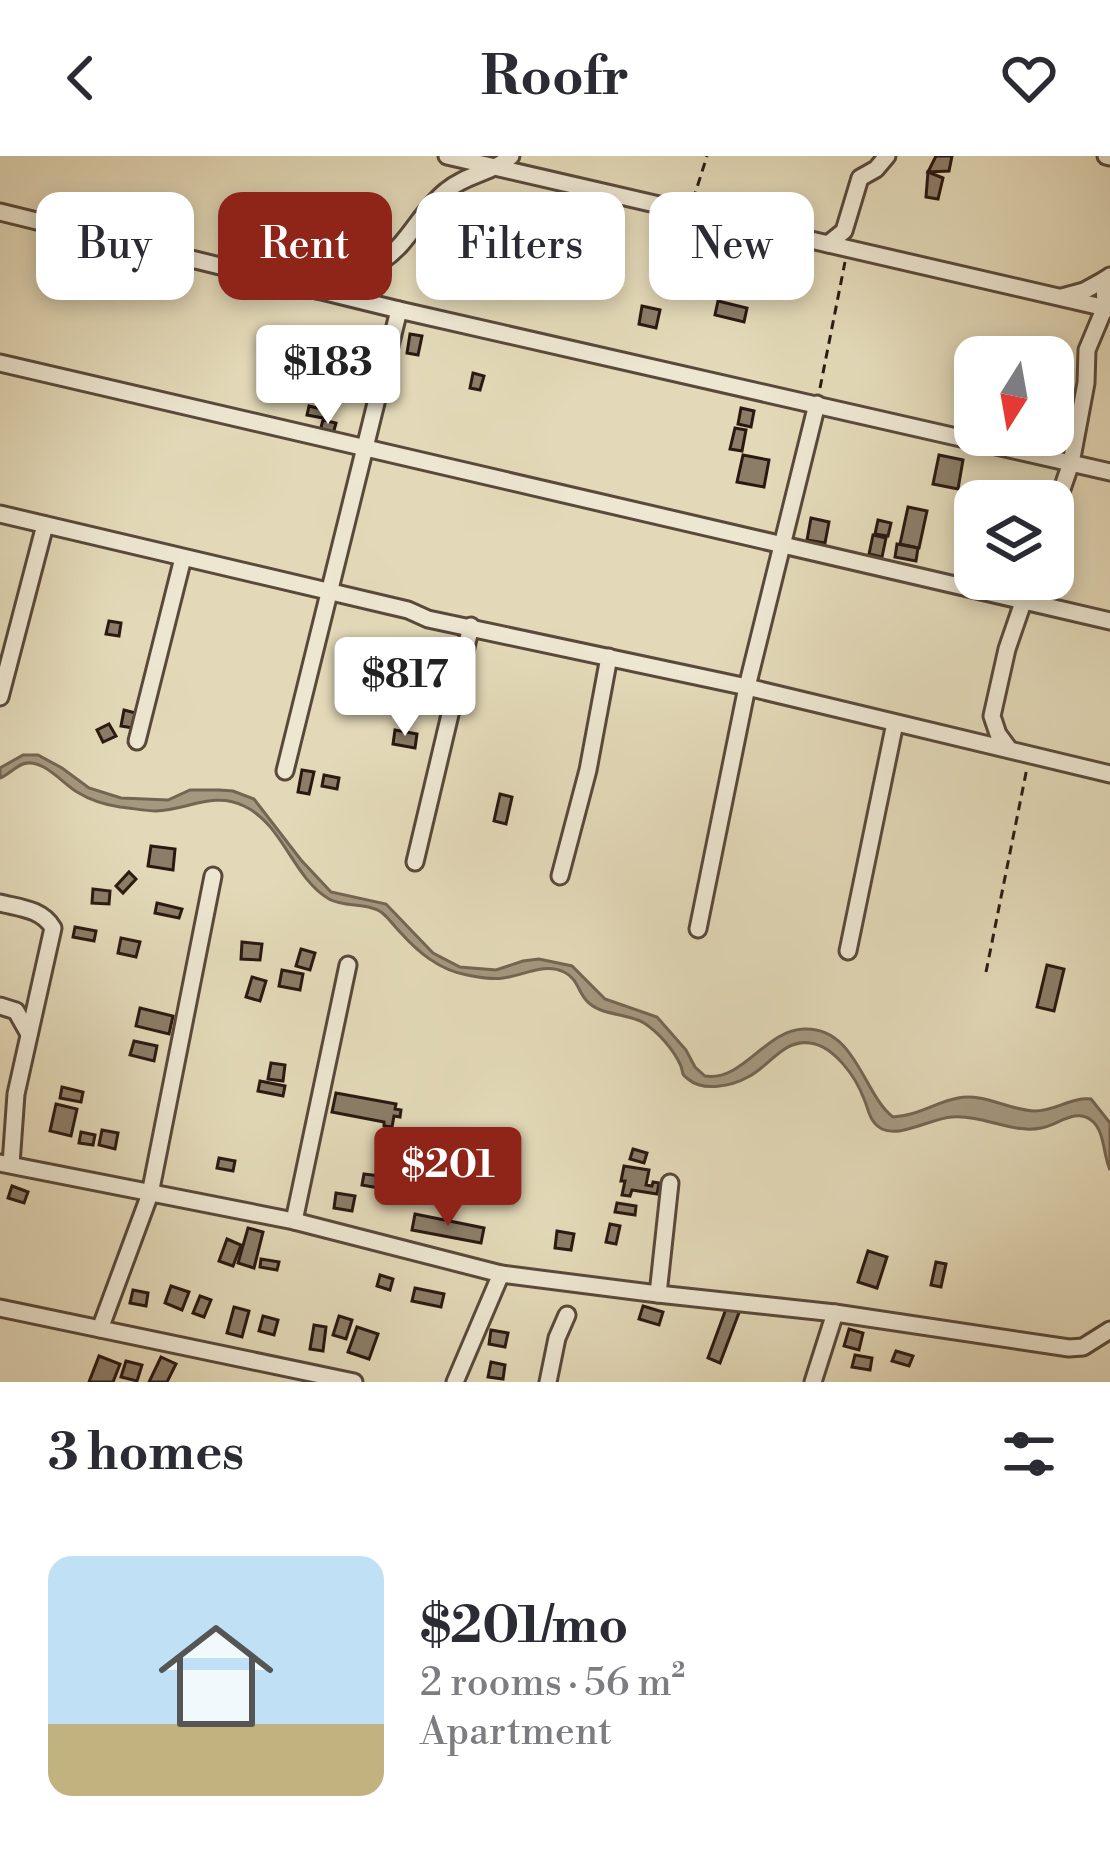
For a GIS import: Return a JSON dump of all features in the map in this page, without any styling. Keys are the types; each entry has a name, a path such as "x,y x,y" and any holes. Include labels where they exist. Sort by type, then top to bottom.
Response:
{"street":[{"path":"447,156 505,161 649,200"},
{"path":"828,244 844,230 860,178 887,156"},
{"path":"392,252 452,186 505,161"},
{"path":"0,212 218,266"},
{"path":"814,241 1108,308"},
{"path":"1061,297 1107,278 1108,308 1087,350 1086,383 1066,480"},
{"path":"358,300 1110,472"},
{"path":"285,772 399,310"},
{"path":"0,363 1110,620"},
{"path":"698,929 747,688 817,404"},
{"path":"0,514 408,610 428,619 1110,774"},
{"path":"0,697 45,525"},
{"path":"137,741 183,558"},
{"path":"1009,749 992,716 1023,601"},
{"path":"415,862 471,626"},
{"path":"560,876 588,770 609,657"},
{"path":"954,736 980,728 992,716"},
{"path":"848,951 895,723"},
{"path":"100,1329 150,1194 213,876"},
{"path":"0,903 38,913 53,928 16,1094 6,1164 294,1222 501,1274 835,1312 1069,1348 1083,1347 1110,1330"},
{"path":"294,1222 348,965"},
{"path":"0,1006 16,1011 29,1034"},
{"path":"658,1294 670,1184"},
{"path":"454,1382 501,1274"},
{"path":"0,1308 354,1382"},
{"path":"813,1382 835,1312"},
{"path":"548,1382 567,1315"}],"path":[{"path":"697,192 707,156"},
{"path":"817,404 848,249"},
{"path":"986,972 1030,755"}],"shaded area":[{"path":"23,755 38,755 89,788 121,798 168,800 190,790 219,790 254,799 331,892 386,904 433,953 460,967 496,970 539,959 572,966 605,999 657,1017 705,1076 731,1071 777,1038 804,1029 836,1039 893,1117 968,1097 1035,1111 1091,1099 1110,1123 1110,1170 1099,1130 1085,1117 1030,1129 952,1117 898,1131 882,1129 872,1119 850,1072 827,1050 810,1043 792,1045 756,1073 734,1083 694,1083 655,1031 592,1005 564,972 541,969 494,979 457,973 422,953 381,912 329,899 306,878 269,825 244,806 222,800 156,811 115,806 82,795 45,768 30,763 0,778 0,768"}],"building":[{"path":"936,156 952,156 949,171 928,172"},
{"path":"928,172 943,178 938,199 926,197"},
{"path":"718,301 747,308 744,322 715,315"},
{"path":"642,306 660,310 656,328 639,324"},
{"path":"410,334 422,336 418,355 407,353"},
{"path":"473,373 484,376 480,390 470,388"},
{"path":"309,406 325,410 323,418 307,415"},
{"path":"741,408 754,411 751,427 738,424"},
{"path":"323,420 336,423 333,434 320,431"},
{"path":"735,428 746,430 742,451 730,449"},
{"path":"743,455 769,460 764,487 737,482"},
{"path":"939,455 963,460 954,488 933,484"},
{"path":"908,507 927,511 919,548 900,544"},
{"path":"811,518 829,522 825,543 807,540"},
{"path":"878,520 891,523 888,536 875,534"},
{"path":"873,535 886,538 882,557 869,554"},
{"path":"897,544 918,548 916,561 895,557"},
{"path":"109,621 121,623 119,636 106,634"},
{"path":"342,687 354,690 350,708 338,706"},
{"path":"124,710 136,713 133,728 121,726"},
{"path":"109,724 116,736 103,742 97,730"},
{"path":"395,730 417,734 415,748 393,744"},
{"path":"302,770 314,772 309,794 298,792"},
{"path":"324,775 339,778 337,789 322,786"},
{"path":"500,794 512,797 506,824 494,821"},
{"path":"151,846 175,849 173,870 148,866"},
{"path":"129,872 136,879 123,893 116,886"},
{"path":"93,889 110,891 109,904 92,903"},
{"path":"157,903 182,909 179,918 155,913"},
{"path":"75,927 96,931 94,941 73,937"},
{"path":"121,938 140,942 136,957 118,953"},
{"path":"242,942 262,944 260,960 241,959"},
{"path":"301,949 315,953 310,970 296,966"},
{"path":"1047,965 1064,969 1054,1011 1037,1007"},
{"path":"282,970 303,974 300,990 279,986"},
{"path":"252,977 266,981 260,1001 246,997"},
{"path":"140,1008 173,1016 169,1034 136,1026"},
{"path":"134,1041 157,1046 154,1061 130,1055"},
{"path":"271,1063 285,1065 283,1081 268,1079"},
{"path":"260,1081 285,1086 283,1096 258,1091"},
{"path":"62,1087 83,1092 81,1102 60,1098"},
{"path":"336,1093 396,1104 400,1117 394,1116 392,1127 332,1112"},
{"path":"56,1104 77,1109 71,1136 50,1131"},
{"path":"102,1130 118,1133 115,1149 99,1145"},
{"path":"81,1132 95,1135 93,1145 79,1143"},
{"path":"633,1149 647,1153 644,1163 630,1159"},
{"path":"219,1158 235,1161 233,1171 217,1168"},
{"path":"624,1166 649,1170 646,1185 659,1183 657,1194 632,1190 630,1196 622,1195"},
{"path":"364,1174 381,1176 379,1188 362,1185"},
{"path":"12,1186 28,1192 24,1203 8,1198"},
{"path":"336,1193 355,1196 352,1211 334,1208"},
{"path":"617,1203 636,1206 635,1215 615,1212"},
{"path":"415,1214 484,1228 481,1243 412,1230"},
{"path":"610,1224 620,1226 616,1244 606,1242"},
{"path":"248,1228 263,1232 254,1268 238,1263"},
{"path":"557,1231 574,1234 571,1250 555,1248"},
{"path":"227,1239 241,1245 233,1266 219,1261"},
{"path":"868,1251 887,1257 877,1288 858,1282"},
{"path":"261,1259 279,1262 277,1270 260,1267"},
{"path":"936,1262 946,1264 941,1287 931,1285"},
{"path":"380,1275 393,1279 390,1290 377,1286"},
{"path":"171,1286 189,1292 182,1310 165,1303"},
{"path":"415,1288 444,1294 441,1307 412,1301"},
{"path":"133,1290 148,1293 146,1306 130,1303"},
{"path":"200,1296 211,1300 204,1317 193,1313"},
{"path":"643,1306 663,1312 659,1325 639,1319"},
{"path":"727,1306 740,1310 720,1363 708,1358"},
{"path":"234,1307 249,1311 242,1337 227,1333"},
{"path":"263,1316 278,1320 274,1335 259,1331"},
{"path":"339,1316 352,1320 346,1339 333,1335"},
{"path":"314,1325 326,1327 323,1351 310,1349"},
{"path":"357,1327 378,1334 369,1359 348,1352"},
{"path":"849,1329 863,1333 859,1350 844,1346"},
{"path":"491,1330 508,1333 505,1347 489,1344"},
{"path":"896,1351 913,1356 909,1366 892,1361"},
{"path":"855,1355 872,1358 870,1370 852,1367"},
{"path":"99,1356 120,1364 113,1382 89,1382"},
{"path":"161,1357 176,1364 167,1382 149,1382"},
{"path":"126,1361 142,1365 137,1381 121,1377"},
{"path":"491,1362 505,1365 503,1379 488,1377"}]}
